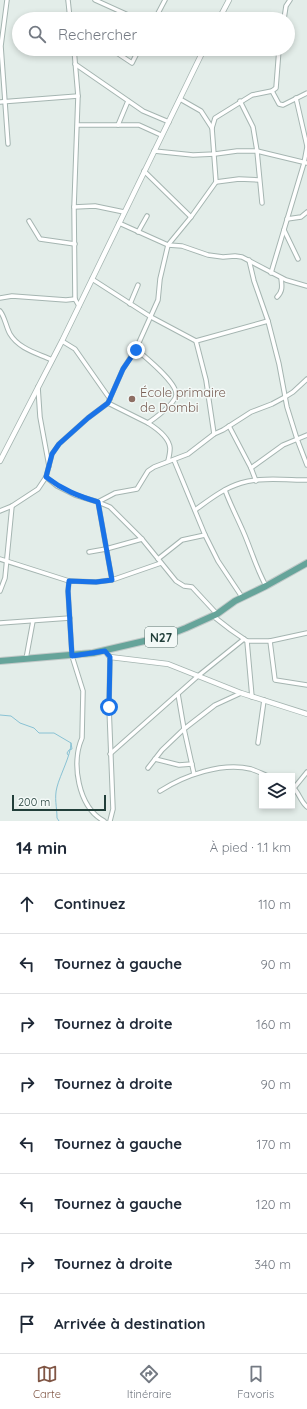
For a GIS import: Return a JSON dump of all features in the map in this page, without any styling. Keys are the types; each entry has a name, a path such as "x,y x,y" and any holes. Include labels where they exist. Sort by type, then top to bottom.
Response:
{"main road":[{"name":"N27","path":"0,662 72,656 105,651 166,636 215,615 242,597 266,586 307,563"}],"street":[{"path":"7,0 1,46 8,144"},
{"path":"68,0 69,12"},
{"path":"95,0 122,12"},
{"path":"159,12 165,0"},
{"path":"222,12 228,0"},
{"path":"285,12 286,6 290,0"},
{"path":"75,56 78,96 74,207 75,299 79,306"},
{"path":"122,56 132,62 135,56"},
{"path":"0,461 62,341 200,56"},
{"path":"0,511 12,506 38,489 46,477 52,454 59,444 88,418 108,403 123,369 136,350 158,300 160,279 168,245 191,217 216,182 212,128 215,118 252,94 272,91 276,88 278,56"},
{"path":"76,64 143,111 169,122"},
{"path":"272,91 279,104 283,105 307,93"},
{"path":"0,102 78,96"},
{"path":"271,273 305,163 307,146 296,98"},
{"path":"180,99 201,111 212,128"},
{"path":"118,125 128,101"},
{"path":"240,101 252,127 257,151 262,203"},
{"path":"78,125 139,125 161,135"},
{"path":"154,151 193,155 237,151 257,151 305,163"},
{"path":"144,171 191,217"},
{"path":"216,182 239,179 260,180"},
{"path":"74,207 95,206 124,212"},
{"path":"287,220 301,216 307,212"},
{"path":"138,232 148,216"},
{"path":"29,221 40,239 75,244"},
{"path":"119,223 168,245 182,246 208,255 223,257 235,256 249,260 281,278 307,286"},
{"path":"284,230 298,259"},
{"path":"249,260 254,281 268,321 284,383 284,397 307,465"},
{"path":"277,297 281,293 281,278"},
{"path":"92,279 151,317 196,341 268,321"},
{"path":"130,304 138,285"},
{"path":"0,298 12,296 66,300 75,299"},
{"path":"0,311 9,332 16,342 23,347 52,360"},
{"path":"62,341 75,348 110,399"},
{"path":"196,341 206,380 214,434"},
{"path":"136,350 163,372 176,390 177,394 176,398 163,412 148,423"},
{"path":"98,502 115,493 137,489 148,470 154,466 188,454 214,434 251,412 272,404 292,392 307,380"},
{"path":"38,386 40,417 49,467"},
{"path":"108,403 148,423 158,430 168,443 170,449 168,462"},
{"path":"229,426 251,468 256,481"},
{"path":"251,468 283,444 307,434"},
{"path":"174,460 205,535 218,561 242,597"},
{"path":"46,477 57,486 75,495 110,507 142,539 176,582 184,586 192,586 215,615 246,640 270,641 307,633"},
{"path":"195,510 225,490 241,483 256,481 307,480"},
{"path":"225,490 243,531 260,576 266,586"},
{"path":"98,502 112,580"},
{"path":"0,590 5,578 12,506"},
{"path":"0,559 69,581 96,582 112,580 160,561 182,540 205,535"},
{"path":"89,552 142,539"},
{"path":"69,581 68,591 72,656 84,691 82,738 79,744 77,768 79,782 85,803 98,818 104,821"},
{"path":"0,623 70,618"},
{"path":"26,660 33,621"},
{"path":"110,754 198,676 246,640"},
{"path":"246,640 252,697"},
{"path":"270,641 275,680 307,685"},
{"path":"105,651 110,657 109,707 113,809 110,821"},
{"path":"110,657 168,664 252,697 307,714"},
{"path":"148,768 162,750 184,729 215,705 241,693"},
{"path":"178,694 194,774"},
{"path":"258,743 264,700"},
{"path":"155,759 179,765 192,764"},
{"path":"160,792 173,783 194,774 209,770 234,767 251,769 261,773"},
{"path":"295,785 307,772"},
{"path":"295,791 302,803 307,806"}],"waterway":[{"path":"0,715 11,716 20,723 34,728 39,733 54,733 71,743 71,748 56,791 57,818 59,821"},
{"path":"68,755 67,753 72,749 71,743"}],"place":[{"name":"École primaire de Dombi","path":"132,399"}],"route":[{"path":"109,707 110,657 105,651 72,656 68,591 69,581 96,582 112,580 98,502 75,495 57,486 46,477 52,454 59,444 88,418 108,403 123,369 136,350"}]}
